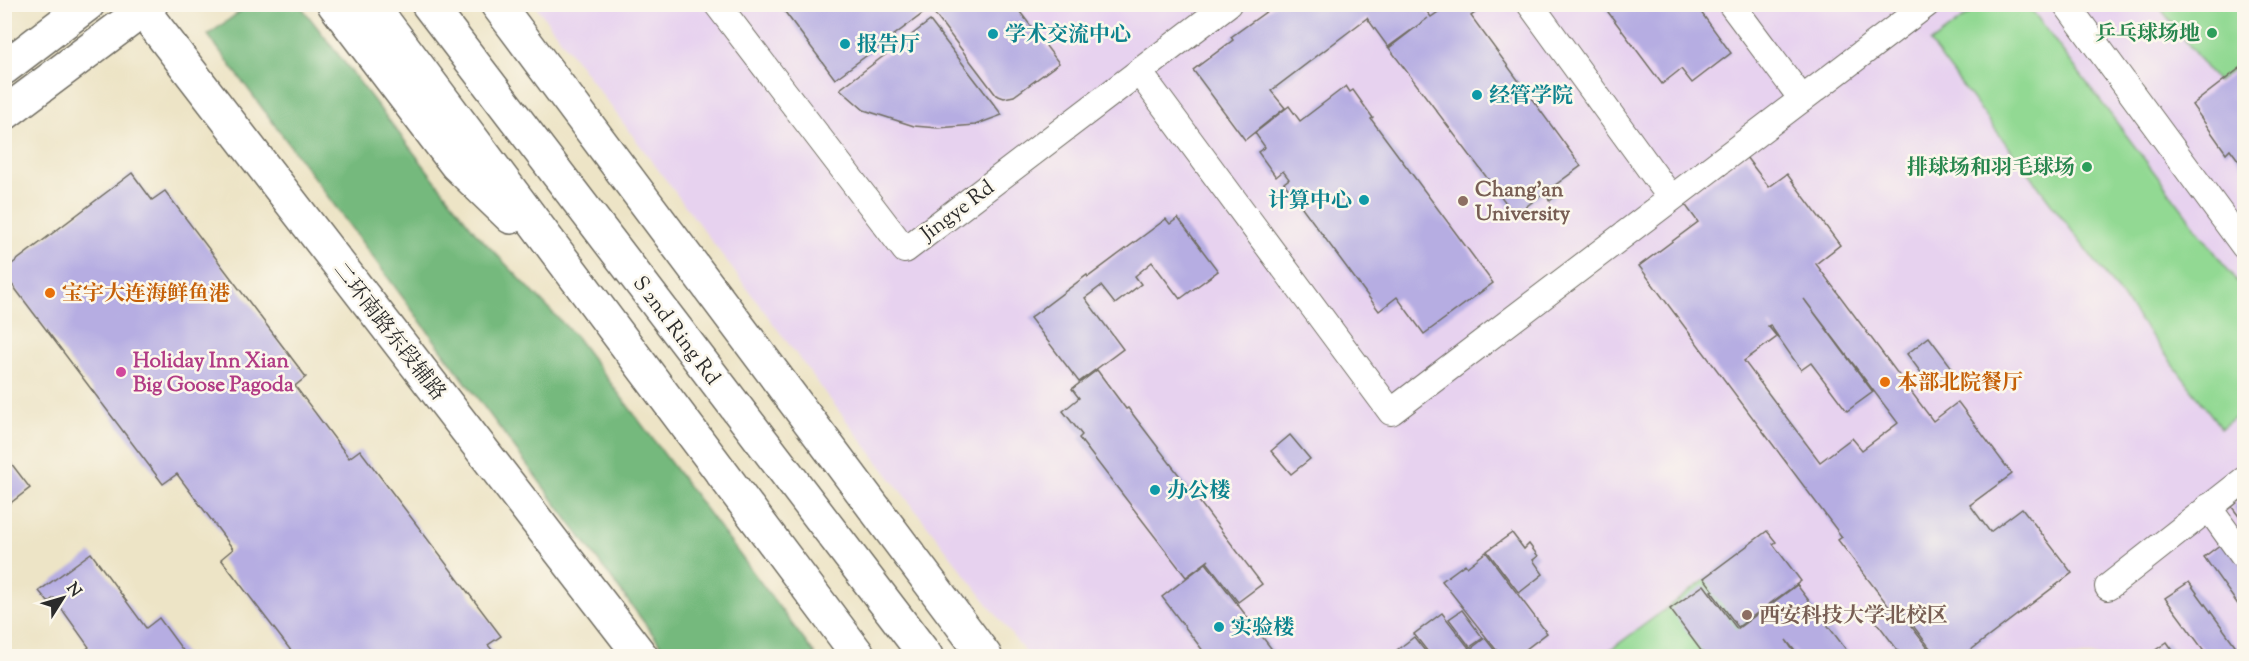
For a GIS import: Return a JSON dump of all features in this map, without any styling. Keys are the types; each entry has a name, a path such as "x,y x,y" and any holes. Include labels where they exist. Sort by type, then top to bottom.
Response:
{"main road":[{"path":"4,68 88,4"},
{"path":"334,4 456,164 590,295"},
{"path":"371,4 859,657"},
{"name":"S 2nd Ring Rd","path":"428,4 926,657"},
{"path":"497,4 985,657"},
{"path":"4,114 144,7"},
{"name":"二环南路东段辅路","path":"144,7 641,657"}],"street":[{"name":"Jingye Rd","path":"717,4 904,250 1228,4"},
{"path":"1530,4 1671,198"},
{"path":"1731,4 1802,99"},
{"path":"1139,72 1391,412 1927,4"},
{"path":"2066,4 2244,246"},
{"path":"2108,587 2244,480"},
{"path":"2208,507 2244,557"}],"shaded area":[{"name":"Chang'an University","path":"535,5 2244,5 2244,656 1028,656 829,398"}],"green space":[{"path":"249,5 300,5 475,232 576,337 816,656 669,656 208,35"},
{"name":"排球场和羽毛球场","path":"1981,5 2028,5 2244,291 2244,410 2221,428 1930,43"},
{"name":"乒乓球场地","path":"2158,5 2244,5 2244,61 2217,82"},
{"path":"1713,574 1774,656 1602,656"}],"building":[{"name":"报告厅","path":"786,4 925,4 929,9 835,79 782,8"},
{"name":"学术交流中心","path":"927,4 1014,4 1059,63 1014,96 1004,98 996,95"},
{"path":"1277,4 1421,4 1431,17 1438,12 1432,4 1475,4 1479,10 1471,16 1581,166 1554,186 1559,193 1550,201 1544,193 1515,215 1389,48 1428,18 1388,47 1367,18 1271,91 1285,108 1245,140 1193,70 1233,40 1231,37"},
{"path":"1602,4 1695,4 1731,53 1692,83 1681,69 1662,84"},
{"path":"930,21 1002,115 975,125 938,128 914,126 864,110 840,89"},
{"path":"2244,65 2244,168 2230,149 2226,153 2192,105"},
{"name":"计算中心","path":"1346,86 1350,92 1353,90 1373,118 1371,119 1493,283 1424,334 1397,297 1379,311 1284,183 1289,179 1283,171 1276,177 1258,152 1265,147 1255,133 1289,106 1300,121"},
{"name":"本部北院餐厅","path":"1746,157 1769,187 1787,174 1840,245 1816,264 1933,421 1958,402 2012,474 1970,505 1990,532 2022,508 2072,573 1963,656 1936,656 1896,603 1890,608 1838,540 1842,537 1639,266 1698,222 1684,203","holes":["1804,299 1898,423 1862,450 1852,438 1820,462 1744,361 1777,337 1768,326 1770,325 1801,370 1811,363 1847,411 1873,392"]},
{"path":"132,173 152,200 165,191 306,377 295,386 349,458 360,450 501,636 488,645 497,656 295,656 221,559 233,549 177,474 163,484 4,274 4,270"},
{"path":"1178,218 1218,271 1180,299 1152,262 1135,276 1141,284 1115,304 1101,286 1085,298 1123,349 1079,382 1030,318 1166,219 1170,224"},
{"path":"1929,337 1953,369 1931,386 1907,354"},
{"name":"办公楼","path":"1097,370 1262,584 1238,602 1207,562 1209,560 1186,577 1079,438 1082,435 1063,411 1079,398 1072,389"},
{"path":"1290,435 1310,459 1291,474 1271,451"},
{"path":"4,454 30,488 4,508"},
{"path":"2244,497 2244,523 2232,507"},
{"path":"1767,531 1776,542 1773,544 1801,581 1738,627 1704,578"},
{"path":"1512,533 1524,549 1529,544 1538,556 1533,560 1543,574 1519,593 1487,551"},
{"path":"2225,541 2244,568 2244,613 2204,557"},
{"path":"1486,552 1547,633 1517,656 1501,656 1442,581 1465,564 1467,567"},
{"path":"91,553 146,628 159,618 187,656 86,656 83,652 89,647 54,598 48,602 39,591"},
{"name":"实验楼","path":"1206,563 1277,656 1207,656 1162,597"},
{"path":"2189,582 2243,656 2208,656 2165,598"},
{"path":"1704,585 1737,629 1797,585 1851,656 1799,656 1786,640 1797,656 1705,656 1670,609"},
{"path":"1895,605 1934,656 1902,656 1875,620"},
{"path":"1462,610 1483,638 1470,647 1449,619"},
{"path":"1442,613 1469,648 1458,656 1431,656 1414,634"},
{"path":"1414,637 1429,656 1396,656 1393,653"},
{"path":"1485,638 1499,656 1461,656"},
{"path":"2167,642 2177,656 2147,656"}],"place":[{"name":"乒乓球场地","path":"2212,33"},
{"name":"学术交流中心","path":"993,34"},
{"name":"报告厅","path":"845,44"},
{"name":"经管学院","path":"1477,95"},
{"name":"排球场和羽毛球场","path":"2087,167"},
{"name":"计算中心","path":"1364,200"},
{"name":"Chang'an University","path":"1463,201"},
{"name":"宝宇大连海鲜鱼港","path":"50,293"},
{"name":"Holiday Inn Xian Big Goose Pagoda","path":"121,372"},
{"name":"本部北院餐厅","path":"1885,382"},
{"name":"办公楼","path":"1155,490"},
{"name":"西安科技大学北校区","path":"1747,615"},
{"name":"实验楼","path":"1219,627"}]}
